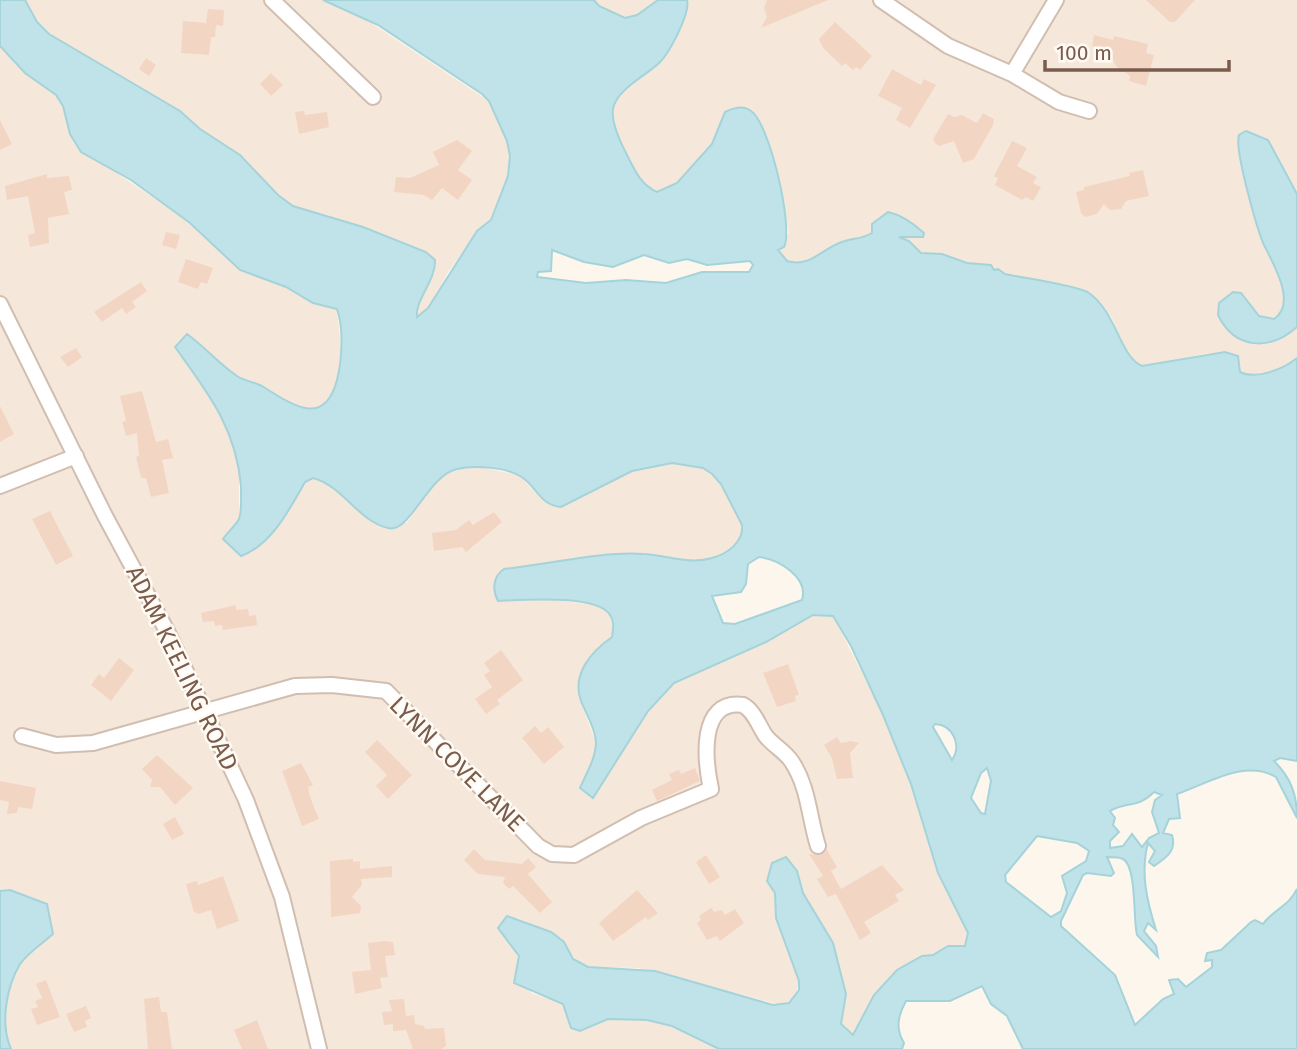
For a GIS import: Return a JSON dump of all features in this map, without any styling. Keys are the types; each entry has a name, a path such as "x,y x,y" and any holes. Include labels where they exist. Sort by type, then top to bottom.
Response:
{"street":[{"path":"272,0 373,97"},
{"path":"881,0 948,46 1012,74 1059,102 1089,111"},
{"path":"1012,74 1056,0"},
{"name":"ADAM KEELING ROAD","path":"0,303 205,710 246,800 282,897 319,1049"},
{"path":"0,486 76,456"},
{"name":"LYNN COVE LANE","path":"22,736 56,745 93,743 295,685 332,685 386,691 538,846 563,856 585,851 641,818 711,789 706,750 714,715 721,708 733,704 747,707 768,738 779,746 793,763 808,799 818,846"}],"shaded area":[{"path":"25,0 323,0 359,15 489,101 507,141 510,156 508,176 497,207 491,220 477,231 449,271 428,308 417,318 419,304 435,272 328,215 293,206 278,195 240,155 200,129 180,111 49,34 37,21"},
{"path":"594,0 658,0 637,15 625,18 599,6"},
{"path":"687,0 1297,0 1297,194 1285,174 1249,197 1264,244 1288,285 1290,296 1286,311 1275,319 1259,316 1254,310 1218,315 1297,325 1297,358 1278,370 1247,375 1240,372 1238,363 1209,353 1142,367 1128,355 1112,318 1103,305 1087,291 1005,274 999,269 994,271 991,265 967,263 942,254 921,253 909,241 899,238 922,237 872,233 863,239 843,241 808,262 787,261 778,250 789,233 781,189 741,108 726,112 712,144 677,183 657,192 649,188 640,179 626,154 616,130 613,109 617,98 662,61 689,4"},
{"path":"0,46 25,73 56,95 63,106 74,144 190,223 240,270 286,287 313,303 337,309 341,349 338,377 331,398 321,407 306,409 287,403 259,384 236,375 187,334 175,347 208,393 233,441 239,469 239,520 223,540 240,556 284,518 305,482 313,478 331,486 369,519 407,523 429,488 447,473 458,468 485,468 519,475 543,501 561,507 632,471 672,463 703,468 721,484 742,525 743,532 734,546 716,557 698,562 643,554 603,555 566,562 498,601 546,599 595,605 610,613 614,622 612,637 601,645 579,697 596,743 594,757 580,788 593,797 648,711 674,683 766,642 813,615 833,616 883,715 911,784 938,873 968,933 966,946 948,946 933,955 922,956 874,995 854,1036 841,1024 846,994 833,943 802,893 797,871 775,893 776,918 799,981 795,999 781,1005 638,968 588,967 573,959 564,942 551,932 518,918 513,945 531,993 563,1004 581,1031 608,1019 647,1020 672,1026 719,1049 11,1049 6,1042 3,1003 21,963 53,934 10,890 0,891"}],"water":[{"path":"0,0 25,0 37,22 49,34 180,111 200,129 240,155 278,195 293,206 363,227 426,252 435,260 434,268 419,303 417,317 428,308 477,231 491,220 508,176 510,156 507,141 489,101 482,94 378,25 323,0 594,0 599,6 625,18 637,15 658,0 687,0 683,23 668,51 659,63 620,95 613,109 619,139 639,177 651,189 657,192 677,183 712,144 725,112 745,108 758,119 772,154 786,219 784,247 778,250 787,261 803,262 837,244 868,235 872,233 872,224 888,212 907,220 924,233 923,237 899,237 909,241 921,253 942,254 967,263 991,265 994,270 998,269 1005,274 1089,293 1106,312 1128,354 1142,366 1225,352 1238,356 1240,372 1254,375 1285,366 1297,358 1297,761 1280,758 1274,761 1292,787 1297,818 1276,777 1264,772 1227,775 1177,794 1180,818 1169,819 1163,833 1172,835 1172,850 1154,866 1149,862 1155,851 1148,843 1146,854 1146,887 1156,930 1148,923 1144,931 1156,946 1158,957 1137,935 1131,872 1121,858 1107,857 1114,873 1111,876 1087,873 1083,875 1061,926 1115,975 1135,1025 1163,999 1174,994 1169,980 1178,979 1186,987 1212,967 1212,960 1205,961 1207,953 1221,950 1251,922 1255,920 1263,924 1290,900 1297,889 1297,1049 1023,1049 1007,1016 991,1004 982,986 950,1001 906,1001 899,1022 899,1032 904,1043 902,1049 719,1049 672,1026 647,1020 608,1019 580,1031 571,1028 563,1004 514,983 519,956 498,928 507,916 551,932 564,942 573,959 588,967 655,971 773,1005 789,1003 799,990 799,981 776,918 775,893 767,881 772,863 786,857 797,871 803,893 833,943 846,994 841,1024 853,1035 874,995 897,970 948,946 965,946 968,933 938,873 911,784 851,646 833,616 813,615 766,642 674,683 648,711 593,798 580,788 593,760 596,742 581,701 579,682 585,664 597,649 612,637 612,618 602,608 575,601 498,601 494,588 496,579 504,569 592,556 643,554 703,560 723,554 737,542 742,525 721,484 712,474 703,468 672,463 632,471 561,507 548,503 526,480 514,473 480,467 457,469 437,482 404,522 388,528 368,518 324,482 313,478 305,482 271,535 252,551 241,556 223,539 238,521 241,512 241,486 233,446 209,396 175,347 187,334 237,376 262,386 295,405 315,408 324,404 337,380 342,344 337,309 313,303 286,287 240,270 190,223 131,180 81,152 70,134 63,106 56,95 25,73 0,46","holes":["552,250 584,262 613,267 644,255 669,263 687,259 707,265 750,261 753,265 749,272 702,272 666,283 626,280 586,283 537,277 538,272 551,271","759,557 767,558 783,565 796,577 801,584 802,600 735,624 723,623 712,596 741,592 746,584 748,564","935,724 947,728 954,737 956,748 952,760 933,727","987,768 991,781 985,814 981,813 971,798 981,773","1154,792 1162,795 1155,800 1152,812 1159,833 1149,838 1142,847 1132,834 1123,846 1110,848 1110,841 1119,832 1113,825 1115,818 1110,811 1142,801","1037,836 1077,843 1089,851 1086,861 1062,876 1067,893 1061,911 1051,917 1006,882 1005,875"]},
{"path":"1246,131 1268,140 1297,194 1297,327 1287,335 1265,343 1243,341 1225,327 1218,315 1219,303 1233,292 1241,293 1259,316 1274,319 1284,304 1278,273 1264,245 1243,172 1238,143 1239,135"},
{"path":"10,890 47,904 53,934 23,960 15,974 5,1017 11,1049 0,1049 0,891"}],"building":[{"path":"767,0 828,0 761,28 767,17 764,8"},
{"path":"1146,0 1195,0 1175,22 1170,22"},
{"path":"208,9 224,10 223,26 216,25 215,37 211,37 209,55 181,53 183,21 206,23"},
{"path":"835,22 872,56 860,70 856,67 853,70 845,63 842,66 823,48 819,39"},
{"path":"1094,35 1113,40 1114,36 1148,44 1146,53 1154,55 1146,86 1129,81 1130,76 1116,66 1107,51 1092,47"},
{"path":"146,58 156,65 149,76 139,69"},
{"path":"892,69 921,85 924,79 936,85 910,128 896,120 902,108 878,96"},
{"path":"271,73 283,85 271,96 260,84"},
{"path":"304,111 305,115 327,112 329,127 299,134 295,112"},
{"path":"983,113 994,119 993,125 974,159 963,163 954,141 939,146 935,143 933,139 948,114 954,117 962,115 977,123"},
{"path":"0,120 12,144 0,150"},
{"path":"457,140 472,151 458,170 472,180 458,200 442,188 432,200 424,195 394,192 396,177 410,178 439,165 433,152"},
{"path":"1012,141 1027,148 1017,166 1037,177 1033,183 1041,187 1033,201 1026,197 1022,200 995,185 998,178 994,176"},
{"path":"1143,170 1149,196 1126,201 1121,209 1110,210 1104,204 1097,214 1085,217 1081,213 1076,192 1084,190 1084,187 1130,176 1129,173"},
{"path":"47,174 47,178 69,176 72,190 64,192 69,214 48,218 49,243 30,247 28,235 35,233 28,196 7,200 5,186"},
{"path":"166,232 180,235 176,249 162,245"},
{"path":"186,259 213,268 207,284 201,282 198,289 178,282"},
{"path":"141,282 147,291 132,302 136,307 126,314 122,308 102,322 94,312"},
{"path":"76,348 82,357 68,367 60,357"},
{"path":"142,391 156,442 168,439 173,458 162,460 169,493 151,497 146,478 141,478 136,457 139,456 137,433 126,436 122,422 126,421 120,396"},
{"path":"0,406 14,434 0,442"},
{"path":"50,511 73,556 56,565 32,519"},
{"path":"494,512 502,522 466,552 462,547 434,551 432,533 456,530 469,520 473,525"},
{"path":"236,605 236,610 248,609 249,616 256,615 257,625 223,630 222,625 215,626 214,621 203,622 201,613"},
{"path":"501,650 523,680 497,700 500,704 486,714 475,699 492,687 484,675 490,671 484,663"},
{"path":"119,658 134,670 111,701 91,685 99,674 104,678"},
{"path":"788,664 799,695 795,696 796,701 777,707 763,673"},
{"path":"535,726 541,733 548,727 564,747 544,764 522,738"},
{"path":"837,737 841,743 859,743 850,753 853,778 837,779 832,758 824,745"},
{"path":"377,740 412,775 388,799 376,786 387,775 365,752"},
{"path":"157,755 193,788 175,805 160,787 150,787 152,780 142,769"},
{"path":"301,763 313,785 308,787 319,819 302,826 282,771"},
{"path":"695,768 700,781 657,801 652,790 672,780 669,774 679,770 681,774"},
{"path":"0,781 36,788 32,809 18,807 17,813 7,814 9,802 0,800"},
{"path":"175,817 184,834 172,840 163,824"},
{"path":"474,849 485,860 522,864 528,858 536,867 528,874 552,902 540,913 513,886 509,889 503,883 505,877 478,874 464,860"},
{"path":"827,850 837,867 831,871 841,889 882,865 904,890 895,895 899,901 864,922 871,933 860,940 836,894 828,897 817,879 823,876 809,854 820,855"},
{"path":"706,855 720,877 709,884 696,862"},
{"path":"353,859 353,862 360,861 360,869 392,866 392,877 361,879 362,885 352,897 361,906 360,913 331,917 330,861"},
{"path":"223,876 239,921 217,929 211,910 199,914 194,912 186,884 197,881 198,885"},
{"path":"637,890 658,913 648,920 646,917 613,941 599,923"},
{"path":"711,908 714,912 721,910 725,915 735,909 744,923 720,941 717,936 707,940 697,923 701,920 699,916"},
{"path":"393,942 395,955 385,956 388,977 380,978 382,988 355,994 352,972 371,970 368,943"},
{"path":"46,980 60,1017 37,1025 31,1009 38,1007 35,1001 42,998 36,984"},
{"path":"159,997 161,1012 167,1012 172,1049 148,1049 144,999"},
{"path":"404,999 406,1016 414,1015 415,1024 424,1026 425,1029 444,1028 446,1046 441,1049 413,1049 406,1030 393,1031 393,1024 384,1025 382,1012 392,1011 389,1000"},
{"path":"86,1006 91,1018 85,1021 87,1027 74,1032 66,1014"},
{"path":"257,1020 268,1049 242,1049 234,1030"}]}
